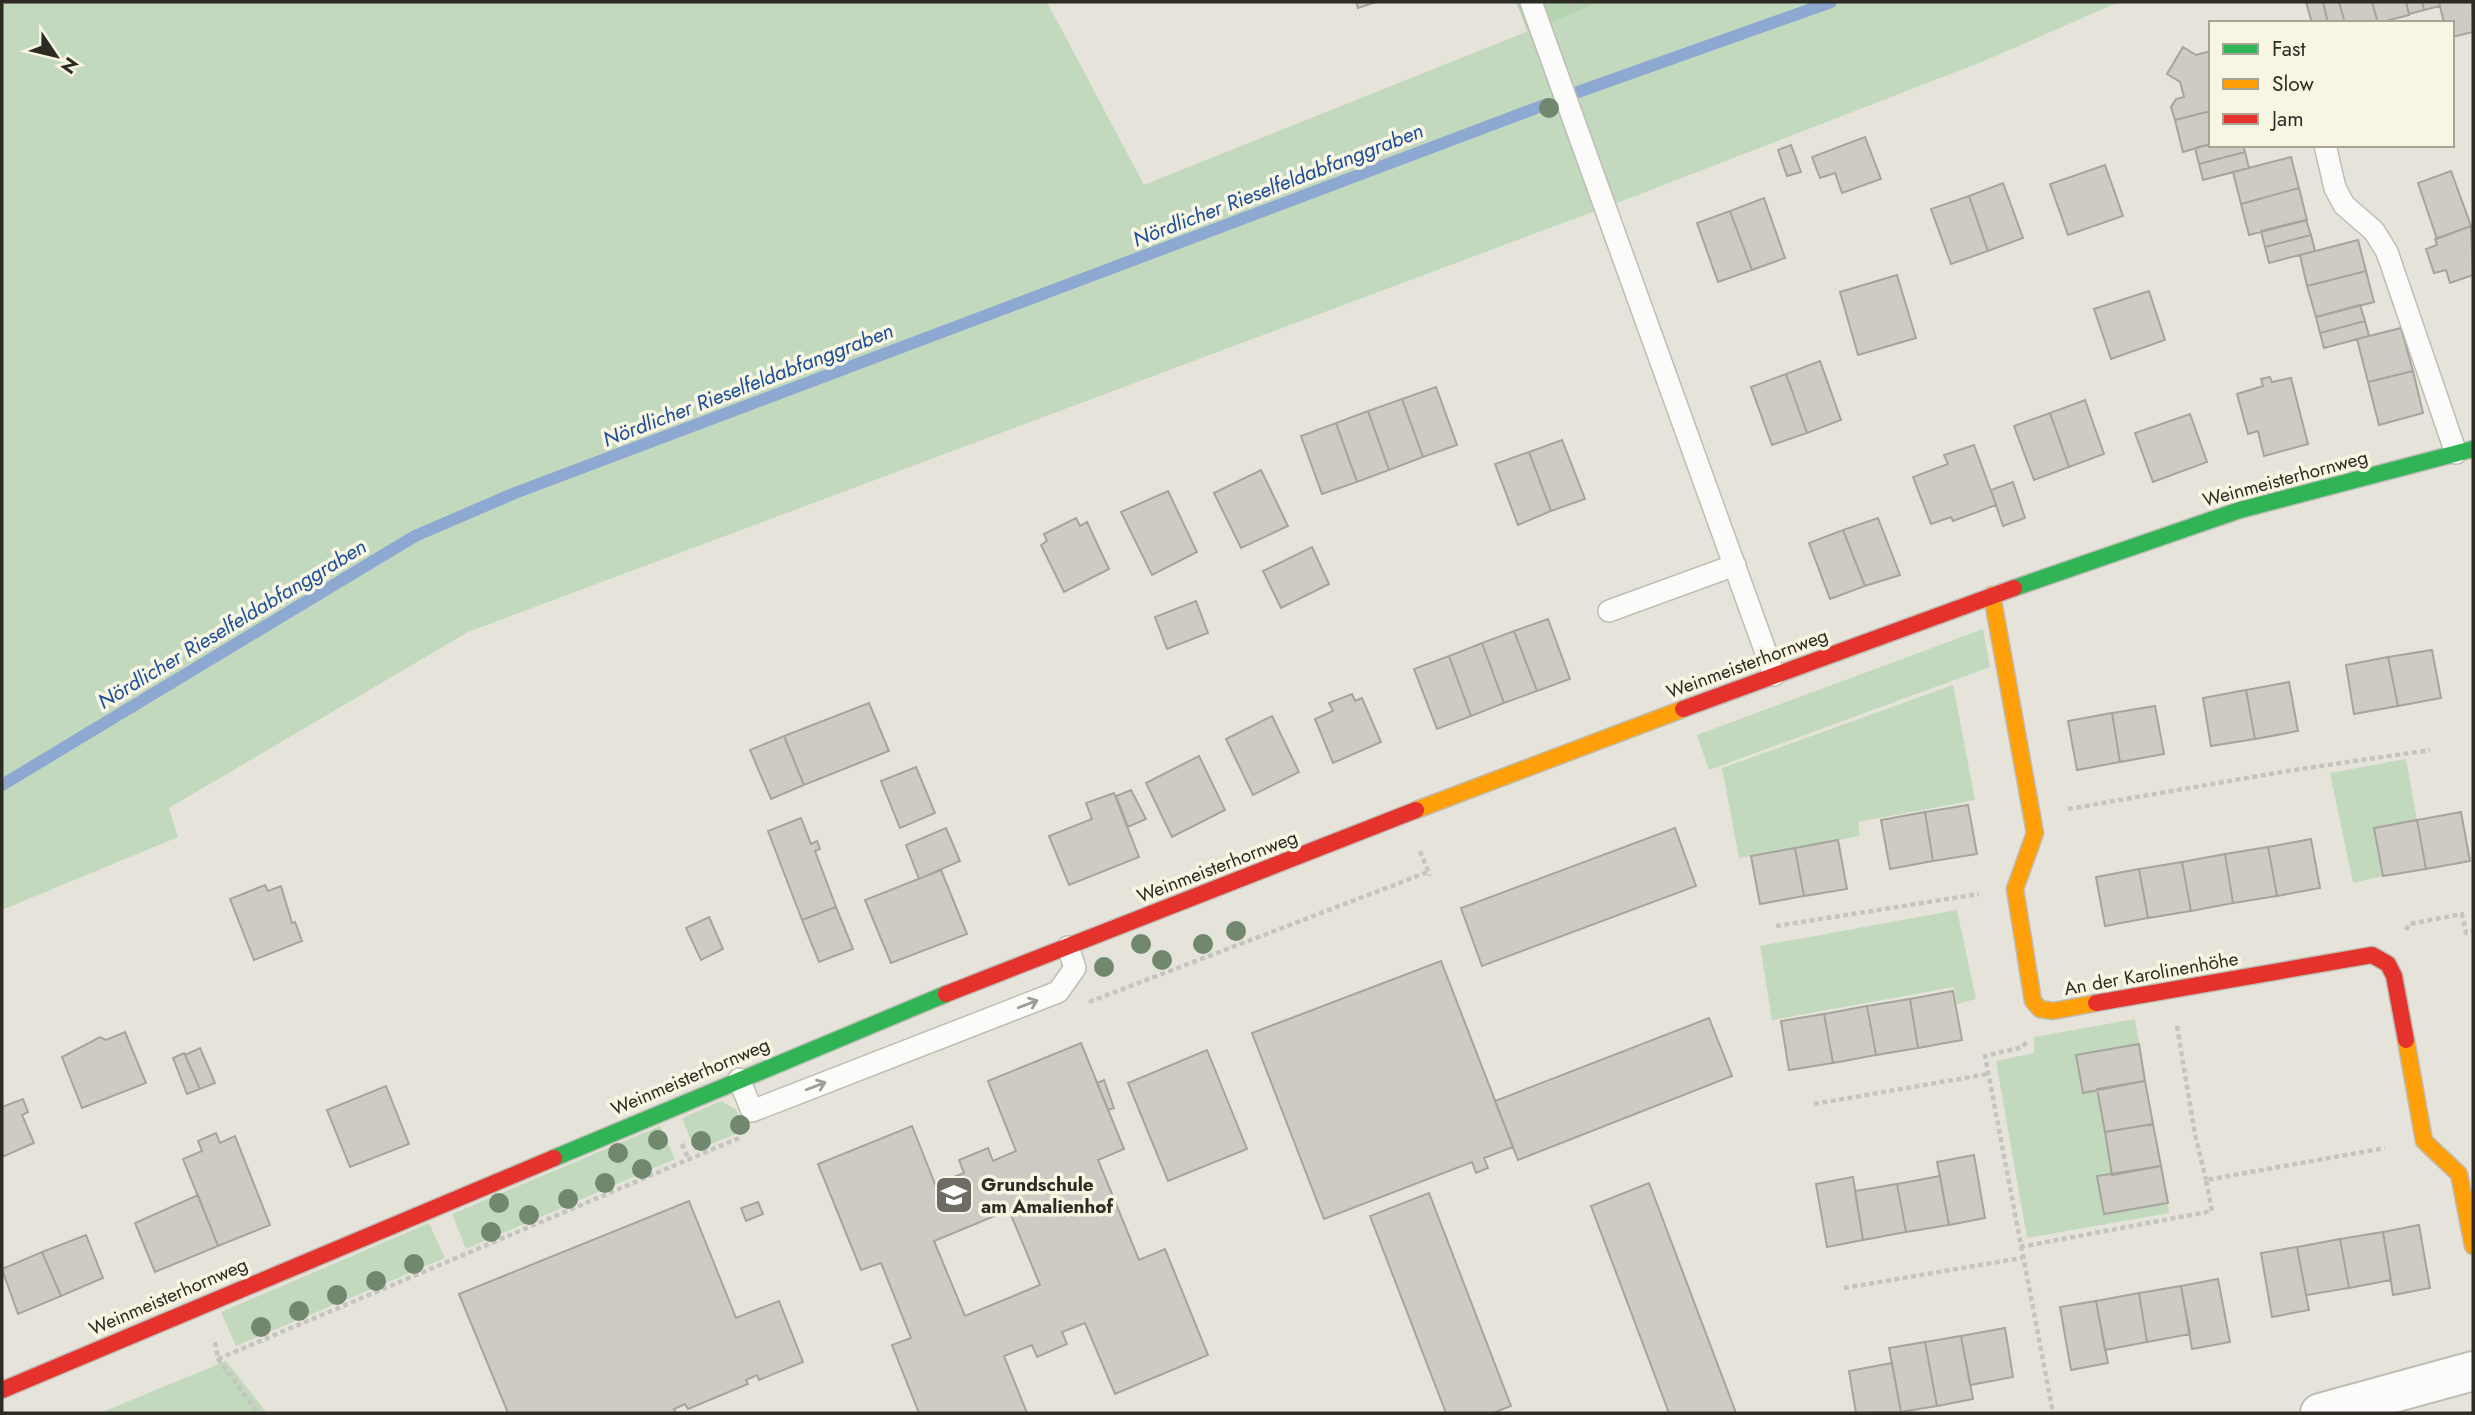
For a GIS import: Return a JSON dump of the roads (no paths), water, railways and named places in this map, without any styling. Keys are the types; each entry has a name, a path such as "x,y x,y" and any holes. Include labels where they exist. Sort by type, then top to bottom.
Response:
{"street":[{"name":"Weinmeisterhornweg","path":"2,1390 914,1006 1349,836 1992,595 2240,510 2465,451"},
{"name":"An der Karolinenhöhe","path":"1992,595 2035,833 2015,889 2033,1001 2040,1009 2053,1011 2372,955 2388,964 2394,976 2424,1141 2459,1174 2473,1246"},
{"path":"2320,1413 2473,1371"}],"lane":[{"path":"1531,2 1774,675"},
{"path":"2325,147 2335,188 2344,205 2374,231 2387,252 2465,451"},
{"path":"1609,611 1735,565"},
{"path":"739,1079 752,1111 1058,992 1074,968 1068,947"}],"waterway":[{"name":"Nördlicher Rieselfeldabfanggraben","path":"1578,92 1831,2"},
{"name":"Nördlicher Rieselfeldabfanggraben","path":"2,785 415,536 515,493 1547,104"}],"place":[{"name":"Grundschule am Amalienhof","path":"954,1195"}]}
